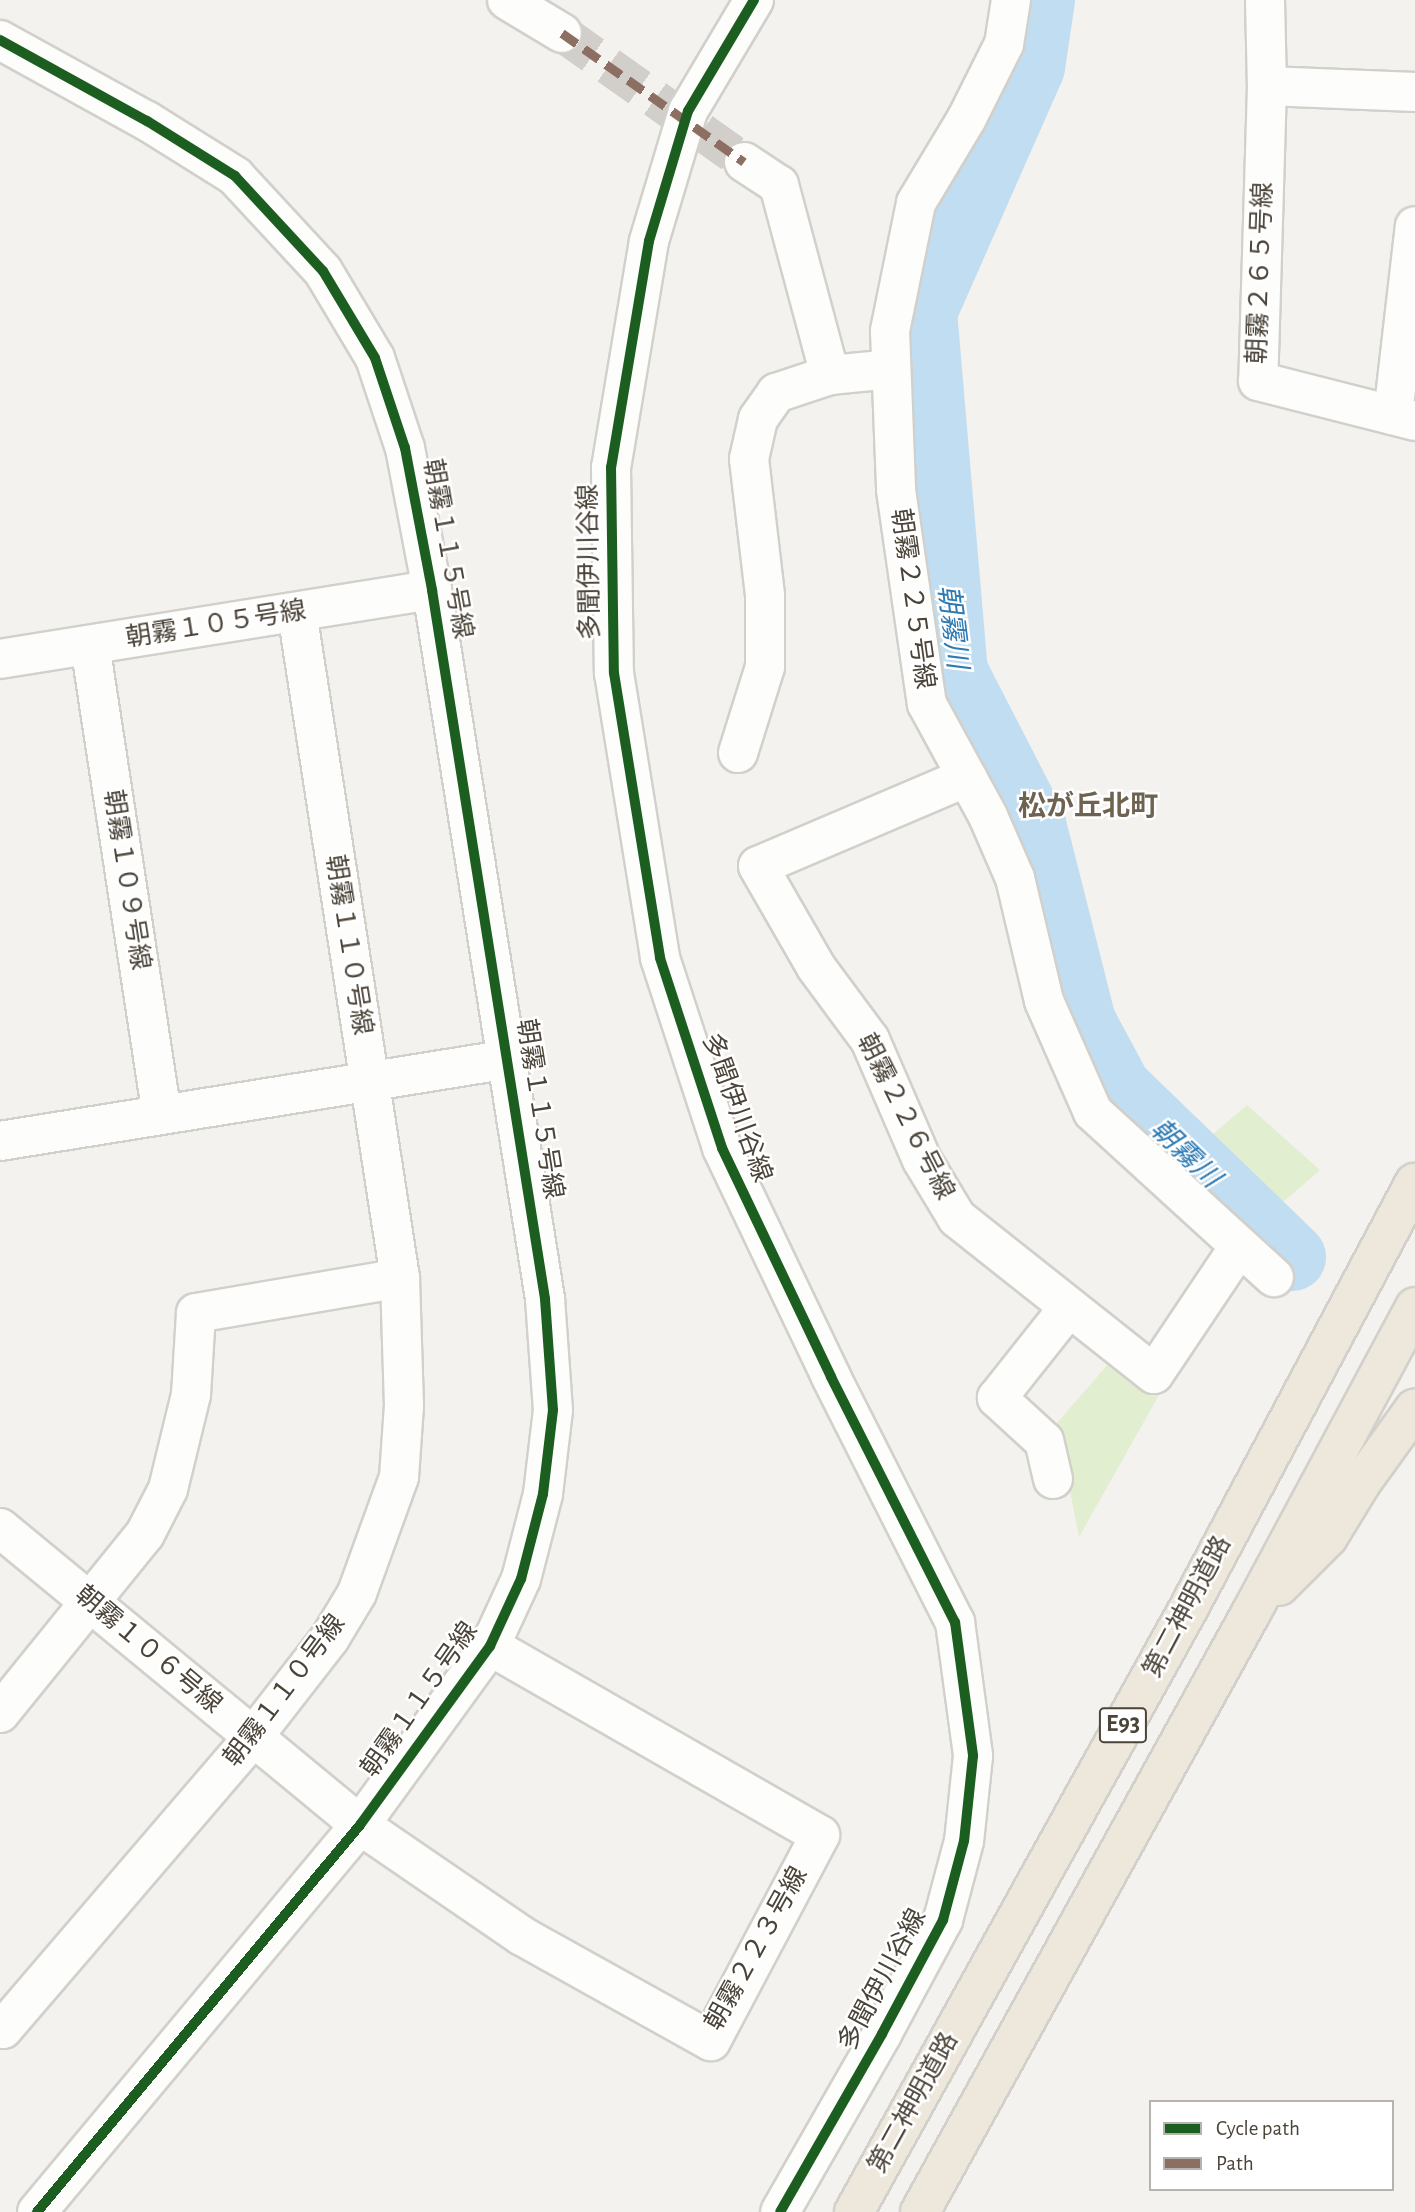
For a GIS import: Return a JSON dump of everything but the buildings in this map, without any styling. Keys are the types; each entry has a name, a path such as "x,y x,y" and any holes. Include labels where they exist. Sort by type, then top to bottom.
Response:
{"highway":[{"name":"第二神明道路","path":"854,2212 1187,1611 1415,1180"},
{"name":"E93","path":"920,2212 1251,1613 1415,1307"},
{"path":"1251,1613 1328,1536 1361,1483 1415,1408"}],"street":[{"path":"507,0 562,33"},
{"name":"多聞伊川谷線","path":"754,0 688,111 649,241 611,467 614,673 660,958 722,1148 831,1377 955,1622 974,1756 964,1841 943,1920 882,2034 780,2212"},
{"name":"朝霧２２５号線","path":"1011,0 1004,44 967,118 916,203 890,331 896,490 927,704 967,777 1015,878 1044,1001 1093,1112 1274,1277"},
{"name":"朝霧２６５号線","path":"1265,0 1267,86 1258,382 1404,418"},
{"name":"朝霧１１５号線","path":"0,40 146,121 235,177 323,271 375,358 405,448 432,590 509,1059 545,1300 553,1410 543,1494 521,1579 490,1646 360,1825 37,2212"},
{"path":"1267,86 1415,92"},
{"path":"744,162 779,185 830,374"},
{"path":"1404,418 1415,226"},
{"path":"738,753 765,667 765,596 749,459 758,419 776,393 830,374 891,369"},
{"name":"朝霧１０５号線","path":"0,659 432,590"},
{"name":"朝霧１１０号線","path":"0,2026 3,2028 253,1737 330,1638 357,1593 399,1477 404,1406 400,1278 297,612"},
{"name":"朝霧１０９号線","path":"90,645 162,1115"},
{"name":"朝霧２２６号線","path":"967,777 758,866 816,967 870,1040 922,1160 957,1218 1154,1374 1239,1247"},
{"path":"0,1141 509,1059"},
{"path":"0,1713 145,1534 168,1489 191,1395 196,1313 400,1278"},
{"path":"1054,1479 1044,1441 997,1398 1069,1307"},
{"name":"朝霧１０６号線","path":"0,1528 360,1825"},
{"name":"朝霧２２３号線","path":"360,1825 522,1936 711,2041 820,1835 490,1646"}],"green space":[{"path":"1247,1105 1320,1170 1267,1216 1197,1148"},
{"path":"1109,1363 1159,1395 1079,1537 1057,1423"}],"waterway":[{"name":"朝霧川","path":"1041,0 1031,67 923,312 954,672 1032,824 1082,1022 1118,1089 1292,1257"}],"tunnel":[{"path":"562,33 744,162"}],"marked path":[{"path":"562,33 744,162"}],"cycle path":[{"path":"754,0 688,111 649,241 611,467 614,673 660,958 722,1148 831,1377 955,1622 973,1756 964,1841 943,1920 882,2034 780,2212"},
{"path":"0,40 147,121 235,176 323,271 375,358 405,448 432,590 545,1299 553,1410 543,1494 521,1579 490,1646 360,1825 37,2212"}],"district":[{"name":"松が丘北町","path":"1088,807"}]}
